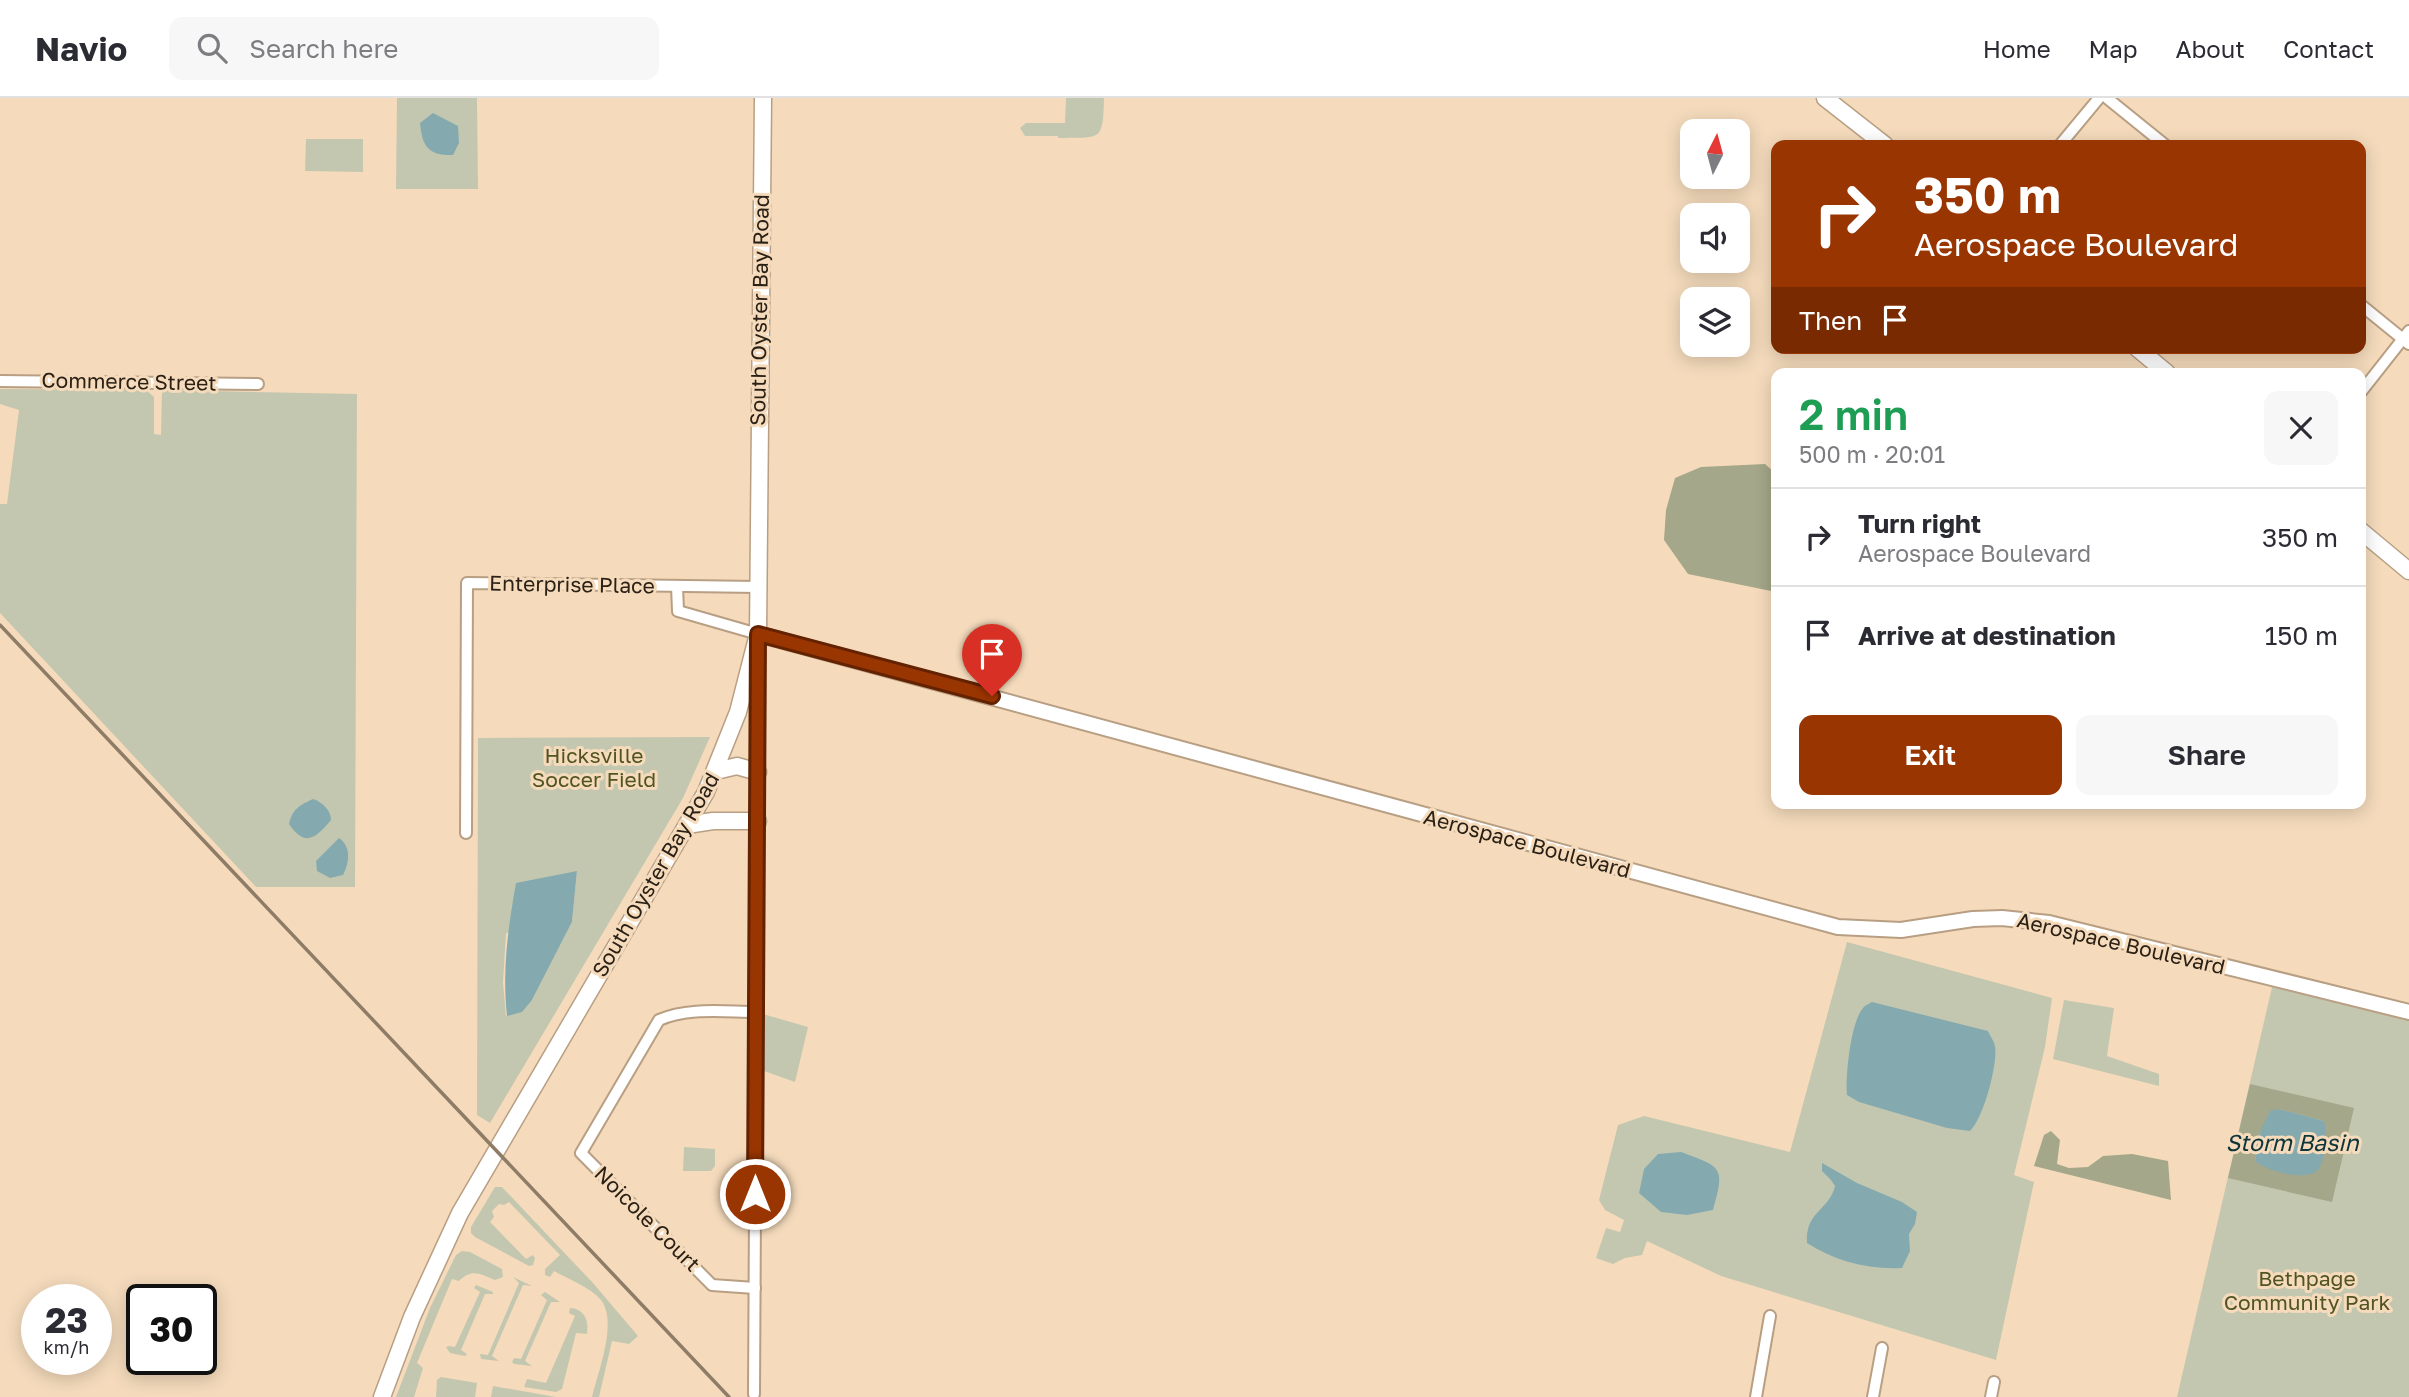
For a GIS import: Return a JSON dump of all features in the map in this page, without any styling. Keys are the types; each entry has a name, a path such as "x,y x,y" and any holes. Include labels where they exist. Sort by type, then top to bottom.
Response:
{"main road":[{"name":"South Oyster Bay Road","path":"382,1397 412,1317 460,1213 687,825 716,771 738,712 758,634 762,98"},
{"path":"1825,98 1879,140"},
{"path":"2144,354 2161,368"},
{"path":"2366,535 2409,571"},
{"path":"716,771 737,766 758,772"},
{"path":"687,825 713,821 758,821"}],"street":[{"path":"2064,140 2099,98"},
{"path":"2108,98 2159,140"},
{"path":"2366,308 2407,338 2366,386"},
{"name":"Commerce Street","path":"0,381 258,384"},
{"name":"Enterprise Place","path":"466,834 467,583 758,587"},
{"name":"Aerospace Boulevard","path":"677,586 678,611 1838,927 1901,930 1973,919 2002,918 2049,923 2409,1012"},
{"path":"754,1394 758,634"},
{"name":"Noicole Court","path":"755,1288 712,1284 581,1153 659,1020 672,1014 756,1012"},
{"path":"1756,1397 1770,1316"},
{"path":"1873,1397 1882,1348"},
{"path":"1992,1397 1994,1382"}],"green space":[{"path":"397,98 477,98 478,189 396,189"},
{"path":"1066,98 1104,98 1102,123 1097,134 1083,138 1025,136 1020,128 1026,123 1065,123"},
{"path":"306,139 363,139 363,172 305,171"},
{"path":"0,389 146,390 154,397 154,434 161,435 162,390 357,394 355,887 256,887 0,613 0,504 7,504 19,410 0,404"},
{"path":"1765,464 1771,469 1771,591 1688,574 1664,540 1666,510 1675,478 1701,467"},
{"name":"Hicksville Soccer Field","path":"710,737 683,798 490,1123 477,1115 478,738","holes":["577,871 572,922 532,1000 506,1016 503,982 506,934"]},
{"path":"1847,942 2052,998 2045,1047 2014,1175 2034,1182 1996,1360 1721,1276 1647,1241 1642,1255 1625,1258 1613,1264 1596,1258 1606,1228 1620,1232 1624,1220 1605,1210 1599,1200 1618,1125 1644,1116 1790,1152"},
{"name":"Bethpage Community Park","path":"2273,983 2409,1017 2409,1397 2177,1397"},
{"path":"2064,1000 2114,1008 2107,1056 2159,1074 2159,1086 2053,1059"},
{"path":"756,1012 808,1027 795,1082 756,1068"},
{"path":"2250,1084 2354,1108 2332,1202 2228,1178","holes":["2279,1109 2324,1121 2255,1161 2260,1132"]},
{"path":"2051,1131 2060,1140 2057,1164 2069,1168 2088,1167 2103,1156 2132,1154 2168,1161 2171,1200 2034,1166 2044,1135"},
{"path":"684,1147 715,1149 715,1166 711,1171 683,1171"},
{"path":"495,1187 502,1187 593,1283 638,1336 629,1344 612,1341 599,1397 592,1397 605,1347 608,1321 606,1309 601,1300 585,1287 554,1271 550,1277 545,1275 545,1269 560,1255 509,1202 499,1204 492,1211 494,1217 490,1222 526,1259 533,1255 533,1265 529,1266 471,1233 471,1227"},
{"path":"462,1251 470,1252 502,1269 503,1277 495,1280 472,1273 459,1281 452,1279 417,1363 423,1368 414,1397 396,1397 430,1308 456,1255"},
{"path":"513,1277 532,1286 523,1285 492,1356 499,1361 481,1359 480,1354 488,1355 519,1283"},
{"path":"476,1285 493,1294 485,1294 461,1350 467,1354 465,1356 450,1353 446,1347 455,1347 480,1292 474,1288"},
{"path":"545,1292 560,1302 551,1302 525,1361 532,1366 514,1364 514,1358 521,1359 547,1300 541,1295"},
{"path":"570,1308 585,1316 587,1334 576,1333 562,1389 556,1392 524,1387 527,1379 546,1383 575,1316 569,1313"},
{"path":"441,1377 477,1383 475,1397 436,1397 437,1380"},
{"path":"493,1386 556,1397 491,1397"}],"water":[{"path":"433,113 458,126 459,143 453,155 432,151 422,138 420,123"},
{"path":"313,799 325,807 331,820 315,836 305,838 289,824 297,808"},
{"path":"339,838 348,850 347,865 343,875 330,878 317,871 316,861"},
{"path":"577,871 572,922 532,1000 522,1012 507,1016 507,949 516,883"},
{"path":"1872,1002 1988,1031 1995,1046 1992,1078 1980,1115 1970,1131 1947,1128 1859,1102 1847,1095 1852,1036 1863,1008"},
{"name":"Storm Basin","path":"2279,1109 2324,1121 2326,1135 2318,1170 2305,1175 2286,1174 2255,1161 2260,1132 2270,1111"},
{"path":"1681,1152 1705,1161 1717,1170 1719,1184 1713,1210 1687,1215 1661,1212 1639,1193 1644,1169 1658,1154"},
{"path":"1822,1163 1917,1212 1915,1224 1909,1234 1910,1251 1902,1268 1852,1263 1807,1243 1807,1232 1813,1217 1828,1201 1835,1186 1822,1171"}],"railway":[{"path":"0,625 729,1397"}],"route":[{"path":"755,1194 758,634 992,696"}]}
